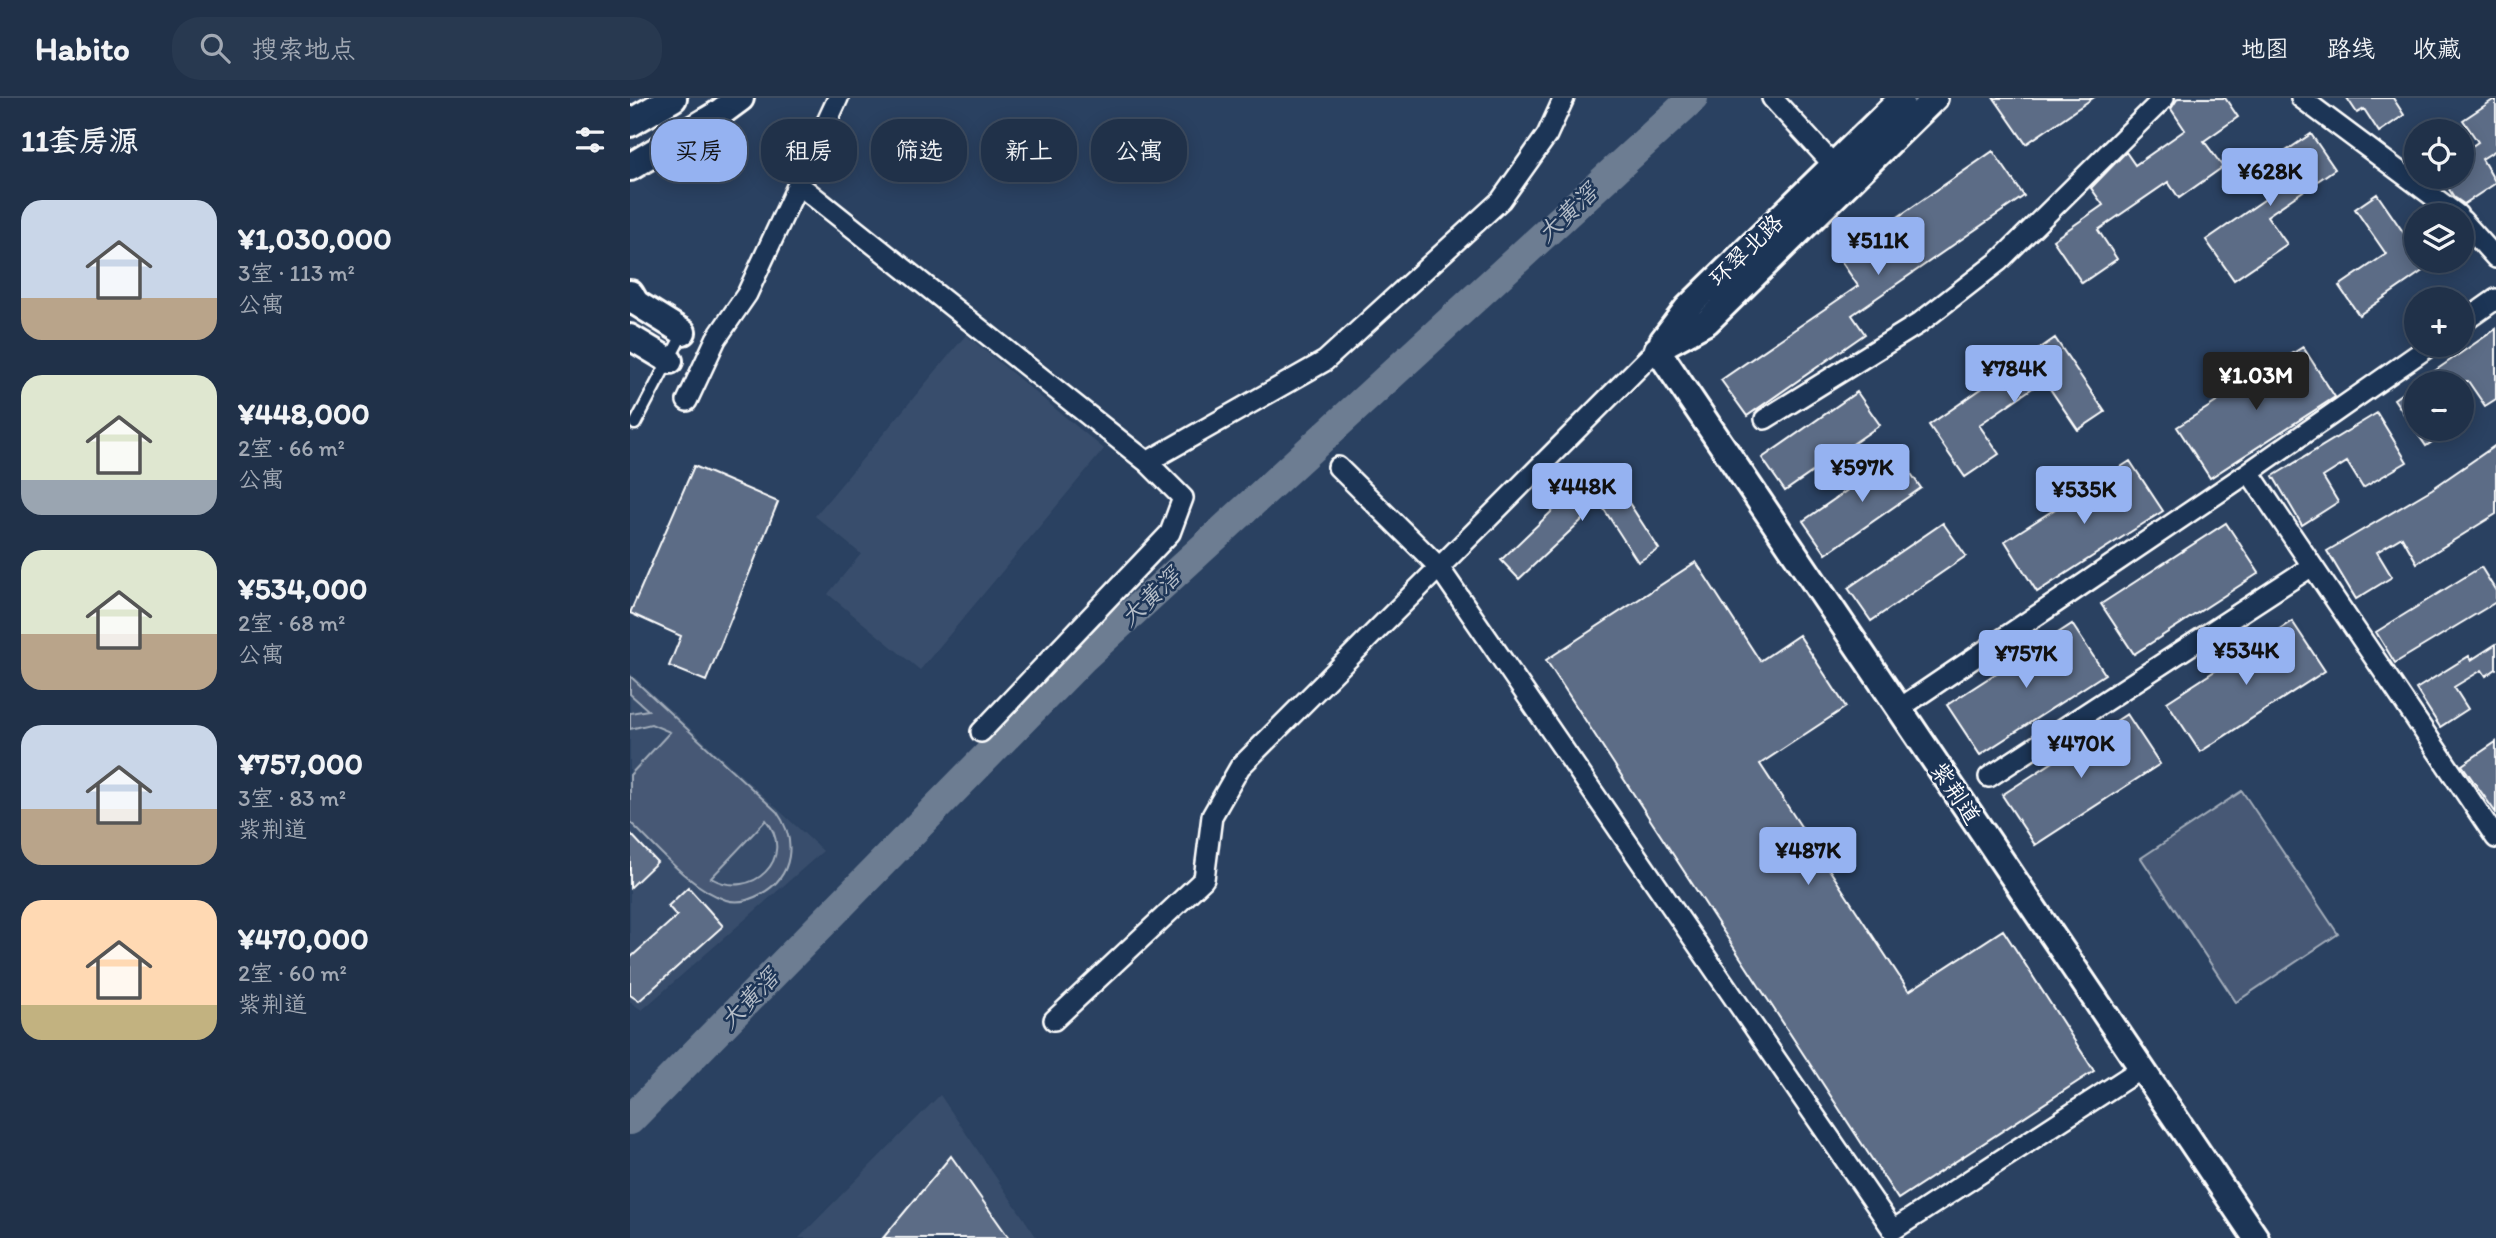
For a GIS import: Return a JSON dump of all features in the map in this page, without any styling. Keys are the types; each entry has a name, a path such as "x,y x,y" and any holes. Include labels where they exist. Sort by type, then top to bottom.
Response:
{"main road":[{"path":"630,123 673,98"},
{"path":"632,168 740,98"}],"street":[{"path":"687,401 716,339 747,294 838,98"},
{"path":"1147,462 1325,361 1501,200 1548,135 1564,98"},
{"path":"1772,98 1842,173 1935,98"},
{"name":"环翠北路","path":"1657,349 1687,308 1842,173 1902,98"},
{"path":"1765,419 1918,324 2000,261 2164,98"},
{"path":"2301,98 2442,203"},
{"path":"798,184 1147,462 1183,498 1170,533 981,732"},
{"path":"2474,233 2496,258"},
{"path":"631,298 683,332"},
{"path":"2474,315 2496,299"},
{"path":"630,337 670,361"},
{"path":"1054,1020 1204,879 1212,816 1240,767 1657,349"},
{"name":"紫荆道","path":"1657,349 2256,1238"},
{"path":"1899,708 2249,472 2414,357"},
{"path":"1338,467 1438,566 1893,1230 2142,1068"},
{"path":"2249,472 2496,838"},
{"path":"1989,777 2312,566"}],"lane":[{"path":"635,424 683,332"}],"shaded area":[{"path":"966,335 1104,449 920,670 828,594 861,554 815,516"},
{"path":"630,673 823,851 642,1010 630,1002"},
{"path":"630,676 777,812 788,834 789,857 786,868 772,886 748,900 730,901 712,894 687,877 630,822 630,775 670,732 651,724 630,729 630,713 648,710 630,694","holes":["766,820 774,834 776,848 773,861 766,872 755,880 726,884 711,878"]},
{"path":"2242,791 2338,934 2236,1002 2141,858"},
{"path":"940,1095 1037,1238 799,1238"}],"building":[{"path":"1994,98 2093,98 2026,144"},
{"path":"2178,98 2225,98 2238,117 2204,141 2223,167 2179,198 2168,182 2098,230 2117,259 2082,283 2053,240 2103,205 2091,188 2126,152 2135,165 2185,130 2171,109"},
{"path":"2347,98 2393,98 2404,115 2379,132 2364,109 2357,113"},
{"path":"2496,98 2496,150 2482,159 2496,183 2463,203 2449,189 2474,189 2474,145 2478,142 2474,136 2474,119 2464,119"},
{"path":"2311,134 2335,169 2267,216 2287,244 2234,280 2206,240 2274,193 2258,170"},
{"path":"1993,151 2024,196 1852,315 1865,334 1747,416 1721,380 1858,286 1839,258"},
{"path":"2377,194 2404,233 2404,273 2420,273 2359,315 2339,286 2386,254 2355,209"},
{"path":"2496,329 2496,399 2485,406 2474,390 2474,371 2435,371 2455,357 2474,357 2474,344"},
{"path":"2055,338 2105,412 2078,430 2044,380 1979,425 1999,454 1965,477 1929,425"},
{"path":"2303,347 2335,397 2210,478 2177,427"},
{"path":"1857,392 1880,425 1785,491 1762,458"},
{"path":"2404,392 2404,414 2394,399"},
{"path":"2377,413 2407,462 2363,488 2347,462 2323,477 2338,502 2302,525 2273,476"},
{"path":"2496,445 2496,514 2417,563 2402,537 2377,552 2392,577 2356,599 2327,551 2432,489"},
{"path":"1898,455 1921,488 1826,554 1803,521"},
{"path":"2130,461 2163,511 2037,592 2005,541"},
{"path":"694,466 778,502 706,681 669,666 681,636 630,613"},
{"path":"1599,466 1618,486 1659,549 1638,562 1600,503 1519,579 1501,560"},
{"path":"1943,523 1966,556 1871,621 1848,588"},
{"path":"2226,523 2259,573 2134,654 2101,604"},
{"path":"1696,562 1760,661 1799,635 1846,707 1760,764 1909,991 2003,930 2094,1071 1898,1199 1546,660"},
{"path":"2481,567 2496,591 2496,602 2395,663 2376,632"},
{"path":"2292,621 2325,671 2200,752 2167,702"},
{"path":"2072,624 2105,674 1980,755 1947,705"},
{"path":"2496,644 2496,669 2486,676 2482,670 2454,687 2468,709 2440,727 2416,689 2469,656 2471,660"},
{"path":"2127,714 2160,764 2035,845 2002,795"},
{"path":"2496,742 2496,813 2462,765"},
{"path":"630,833 657,862 630,888"},
{"path":"688,887 723,926 639,1001 630,995 630,958 677,916 668,906"},
{"path":"951,1156 1009,1238 883,1238"}],"waterway":[{"name":"大黄滘","path":"630,1120 1082,659 1693,98"}]}
